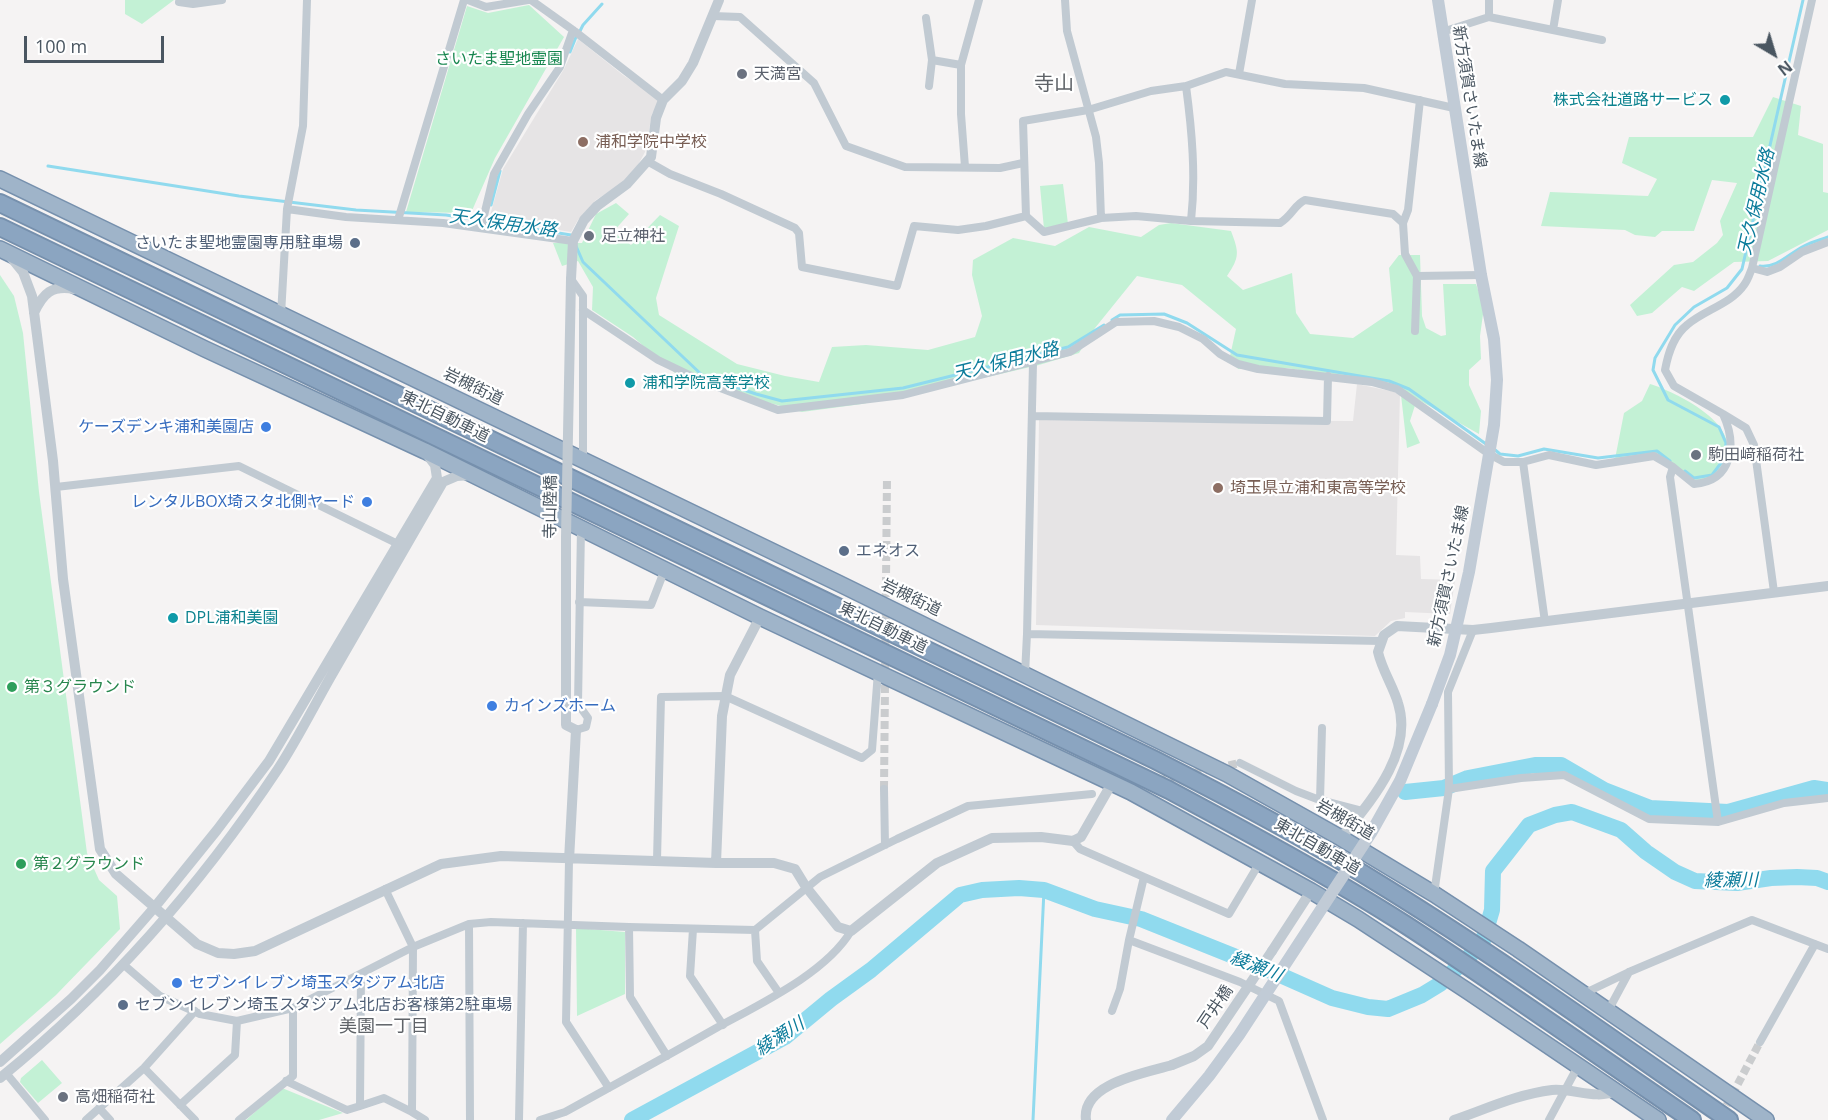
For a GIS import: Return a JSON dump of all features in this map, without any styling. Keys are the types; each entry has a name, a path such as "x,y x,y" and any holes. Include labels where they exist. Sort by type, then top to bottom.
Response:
{"highway":[{"name":"岩槻街道","path":"0,179 1025,674 1227,774 1341,838 1434,894 1518,949 1766,1120"},
{"name":"東北自動車道","path":"0,203 1155,760 1310,842 1504,964 1729,1120"},
{"name":"東北自動車道","path":"0,227 1107,759 1247,832 1405,925 1692,1120"},
{"path":"4,251 474,475 760,617 1112,783 1260,862 1365,924 1658,1120"}],"main road":[{"name":"新方須賀さいたま線","path":"1172,1120 1209,1076 1239,1035 1371,833 1400,781 1432,704 1457,630 1489,454 1496,404 1496,360 1437,0"}],"street":[{"path":"179,2 193,4 222,0"},
{"path":"281,315 287,208 303,126 307,0"},
{"path":"398,220 466,0 486,7 529,0 573,30 663,100"},
{"path":"584,461 583,296 571,279 573,241 584,220 597,206 627,184 651,157 656,118 663,100 682,81 693,63 719,0"},
{"path":"965,167 961,114 961,65 979,0"},
{"path":"1065,0 1067,31 1096,137 1100,163 1101,218"},
{"path":"1239,74 1252,0"},
{"path":"1489,0 1489,17"},
{"path":"1553,30 1558,0"},
{"path":"1774,592 1754,445 1746,428 1674,386 1665,370 1672,345 1686,325 1728,299 1744,285 1752,268 1812,0"},
{"path":"713,16 740,16 814,82 846,146 905,167 1000,168 1023,163"},
{"path":"1442,32 1489,17 1602,40"},
{"path":"926,18 932,60 929,86"},
{"path":"481,228 494,174 528,114 560,67 573,30"},
{"path":"932,60 961,65"},
{"path":"1403,223 1394,214 1305,200 1299,202 1290,217 1280,223 1191,221 1136,216 1101,218 1044,232 1026,216 1023,121 1088,110 1151,91 1186,86 1226,72 1285,84 1364,88 1454,108"},
{"path":"1186,86 1192,133 1194,178 1191,221"},
{"path":"1415,330 1417,276 1405,254 1403,223 1408,210 1420,100"},
{"path":"647,161 670,174 721,194 795,228 799,233 802,267 897,286 914,226 958,230 1026,216"},
{"path":"287,208 346,217 481,228 573,241"},
{"path":"1752,268 1767,272 1780,267 1802,252 1828,242"},
{"path":"4,251 27,282 32,297 56,488 63,579 100,849 116,874 197,944 218,953 234,954 255,951 441,864 501,856 569,860 774,863 795,869 806,887 838,927 851,931"},
{"path":"1417,276 1481,275"},
{"name":"寺山陸橋","path":"571,279 566,537 566,725 576,730"},
{"path":"34,314 39,303 54,288 63,287 89,292"},
{"path":"583,310 658,360 702,381 778,410 903,395 1033,363 1070,352 1116,321 1134,320 1154,321 1179,327 1203,339 1238,364 1258,369 1372,382 1397,389 1489,454 1504,462 1523,462 1549,455 1596,465 1654,456 1673,467 1694,484 1704,483 1716,478 1728,462 1732,445 1724,414"},
{"path":"1025,674 1033,363"},
{"path":"1032,416 1327,421 1328,376"},
{"path":"0,1062 71,999 154,908 217,830 268,761 437,478 435,465 425,452"},
{"path":"1523,462 1545,622"},
{"path":"56,488 239,466 398,544"},
{"path":"1673,467 1670,477 1717,816"},
{"path":"45,1120 3,1076 53,1034 124,964 166,918 229,838 279,767 443,482 457,476 474,475"},
{"path":"581,528 578,704 588,718 586,727 576,730 569,860 566,1022 609,1088"},
{"path":"579,602 651,604 665,569"},
{"path":"1341,838 1379,792 1398,747 1402,722 1398,704 1378,652 1381,641 1396,626 1473,630 1828,586"},
{"path":"716,863 722,716 725,696 730,675 760,617"},
{"path":"1434,894 1449,789 1448,692 1473,630"},
{"path":"1027,634 1381,641"},
{"path":"657,860 661,697 725,696 862,758 873,750 878,672"},
{"path":"1320,800 1322,728"},
{"path":"1240,763 1296,791 1363,811"},
{"path":"1449,789 1521,777 1564,775 1648,819 1717,816 1784,803 1828,798"},
{"path":"1073,842 1081,837 1112,783"},
{"path":"884,789 885,845"},
{"path":"124,964 159,996 195,1011 237,1021 293,1008 413,948 469,924 568,923 755,930 820,877 968,806 1092,794"},
{"path":"540,1120 565,1112 779,993 815,969 846,939 851,931 937,863 992,838 1041,837 1073,842 1080,849 1229,914 1260,862"},
{"path":"1112,1011 1120,989 1137,901 1144,877"},
{"path":"385,889 413,948 412,1112"},
{"name":"戸井橋","path":"1086,1120 1086,1110 1091,1098 1101,1089 1172,1065 1194,1056 1208,1046 1311,891"},
{"path":"1582,994 1752,920 1828,949"},
{"path":"519,1120 523,923"},
{"path":"469,924 470,1120"},
{"path":"629,927 630,997 667,1056"},
{"path":"693,929 690,976 723,1025"},
{"path":"755,930 757,961 779,993"},
{"path":"1129,940 1229,978 1279,1001 1323,1120"},
{"path":"1760,1042 1815,944"},
{"path":"1608,1011 1629,972"},
{"path":"360,1106 361,974"},
{"path":"239,1120 293,1076 293,1008"},
{"path":"86,1120 144,1068 195,1011"},
{"path":"180,1105 235,1055 237,1021"},
{"path":"1548,1120 1578,1066"},
{"path":"144,1068 195,1120"},
{"path":"286,1081 347,1110 384,1098 425,1120"},
{"path":"1454,1120 1483,1115 1535,1093 1565,1090 1601,1095 1616,1092"},
{"path":"99,1108 110,1120"}],"shaded area":[{"name":"浦和学院中学校","path":"578,39 623,75 657,98 658,104 652,114 645,152 638,165 621,184 596,200 578,220 571,232 489,219 503,169 564,69"},
{"name":"埼玉県立浦和東高等学校","path":"1357,384 1400,393 1396,555 1420,556 1421,579 1455,580 1450,614 1405,612 1405,618 1391,621 1375,636 1036,625 1039,420 1353,421"}],"green space":[{"path":"125,0 174,0 142,24 125,14"},
{"name":"さいたま聖地霊園","path":"529,5 564,37 495,158 471,213 406,212 467,6 488,13"},
{"path":"1773,97 1801,106 1798,135 1823,144 1823,192 1828,193 1828,230 1768,261 1734,262 1694,291 1682,287 1652,313 1637,316 1630,305 1674,265 1693,262 1717,243 1723,235 1720,221 1737,183 1712,180 1694,231 1662,231 1655,237 1635,235 1625,230 1541,226 1550,192 1648,196 1657,179 1622,163 1629,137 1753,137"},
{"path":"1063,184 1068,224 1044,229 1040,186"},
{"path":"616,203 629,214 613,232 631,245 660,215 679,226 656,298 659,315 737,364 819,382 832,347 866,345 928,350 975,337 982,316 972,275 973,260 1013,238 1055,246 1089,227 1141,237 1159,225 1171,223 1231,231 1237,254 1227,276 1243,290 1292,273 1296,313 1310,334 1353,338 1393,311 1389,268 1399,255 1420,255 1422,316 1426,328 1441,336 1446,335 1443,284 1476,284 1484,307 1480,336 1481,359 1469,370 1469,385 1481,411 1479,434 1417,399 1410,421 1420,443 1407,448 1398,386 1287,368 1238,369 1230,356 1236,329 1182,285 1137,276 1095,328 1079,353 1039,365 931,390 862,404 802,412 695,382 675,373 633,337 592,310 593,287 578,261 562,266 553,243 582,243 596,214"},
{"path":"0,275 14,296 23,333 39,492 87,853 99,880 117,896 120,929 56,995 0,1044"},
{"path":"1650,384 1690,402 1716,422 1728,446 1725,459 1715,474 1697,481 1656,454 1615,459 1624,413 1642,401"},
{"path":"576,928 625,932 625,994 577,1016"},
{"path":"42,1060 62,1083 38,1103 20,1082 21,1078"},
{"path":"282,1088 343,1113 319,1120 246,1120"}],"waterway":[{"name":"天久保用水路","path":"1685,471 1694,478 1712,475 1724,459 1726,443 1719,427 1668,400 1653,370 1655,358 1675,325 1694,307 1727,288 1742,269 1803,0"},
{"path":"579,33 583,25 602,4"},
{"path":"570,52 576,37"},
{"name":"天久保用水路","path":"48,166 239,196 356,210 446,215 571,235"},
{"path":"491,205 500,171"},
{"path":"1760,266 1778,263 1804,246 1828,237"},
{"name":"天久保用水路","path":"576,246 583,262 703,376 782,401 903,388 1068,347 1104,325"},
{"name":"天久保用水路","path":"1112,320 1120,315 1164,314 1187,323 1237,355 1389,381 1409,389 1486,444"},
{"name":"天久保用水路","path":"1494,449 1500,454 1518,456 1544,449 1598,458 1657,451 1670,461"},
{"path":"1405,792 1444,788 1468,778 1535,765 1561,765 1604,790 1650,808 1728,812 1814,788 1828,790"},
{"name":"綾瀬川","path":"632,1120 785,1037 871,970 960,895 982,890 1019,888 1044,890 1095,909 1141,919 1332,998 1368,1007 1388,1009 1422,995 1440,984 1482,944 1492,910 1493,871 1529,825 1555,815 1572,812 1621,830 1646,852 1675,872 1695,881 1737,883 1797,877 1817,878 1828,882"},
{"path":"1033,1120 1044,890"}],"tunnel":[{"path":"884,789 887,477"},
{"path":"1123,788 1240,763"},
{"path":"1721,1116 1760,1042"}],"place":[{"name":"天満宮","path":"742,74"},
{"name":"株式会社道路サービス","path":"1725,100"},
{"name":"浦和学院中学校","path":"583,142"},
{"name":"足立神社","path":"589,236"},
{"name":"さいたま聖地霊園専用駐車場","path":"355,243"},
{"name":"浦和学院高等学校","path":"630,383"},
{"name":"ケーズデンキ浦和美園店","path":"266,427"},
{"name":"駒田﨑稲荷社","path":"1696,455"},
{"name":"埼玉県立浦和東高等学校","path":"1218,488"},
{"name":"レンタルBOX埼スタ北側ヤード","path":"367,502"},
{"name":"エネオス","path":"844,551"},
{"name":"DPL浦和美園","path":"173,618"},
{"name":"第３グラウンド","path":"12,687"},
{"name":"カインズホーム","path":"492,706"},
{"name":"第２グラウンド","path":"21,864"},
{"name":"セブンイレブン埼玉スタジアム北店","path":"177,983"},
{"name":"セブンイレブン埼玉スタジアム北店お客様第2駐車場","path":"123,1005"},
{"name":"高畑稲荷社","path":"63,1097"}],"district":[{"name":"寺山","path":"1054,84"},
{"name":"美園一丁目","path":"384,1027"}]}
